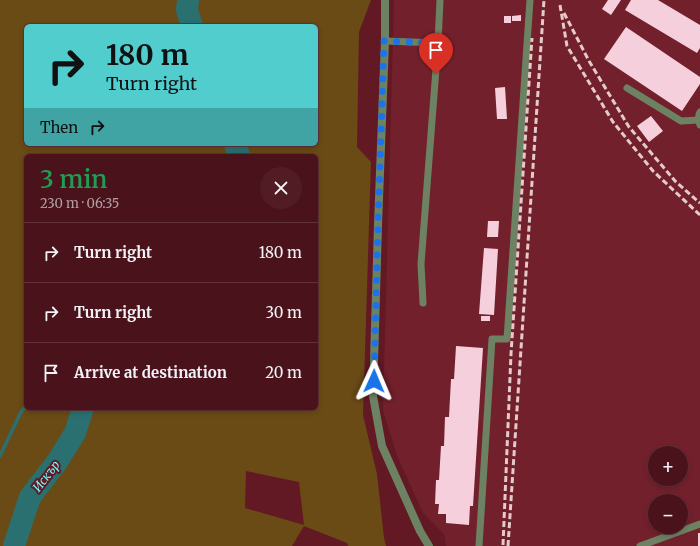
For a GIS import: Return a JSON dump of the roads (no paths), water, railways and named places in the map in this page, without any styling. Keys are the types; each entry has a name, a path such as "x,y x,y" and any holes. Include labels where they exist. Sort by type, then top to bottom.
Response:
{"street":[{"path":"385,0 374,396 382,446 420,531 429,546"}],"lane":[{"path":"423,303 421,264 440,0"},
{"path":"479,546 492,339 507,339 530,0"},
{"path":"384,41 438,43"},
{"path":"627,88 681,121 699,123 700,112"},
{"path":"640,546 700,524"}],"waterway":[{"name":"Искър","path":"188,0 187,10 191,24"},
{"name":"Искър","path":"236,146 238,154"},
{"path":"0,456 24,408"},
{"name":"Искър","path":"14,546 30,497 57,462 75,433 82,410"}],"railway":[{"path":"508,546 544,0"},
{"path":"560,5 567,46 613,122 653,171 700,215"},
{"path":"564,13 589,61 629,127 676,182 700,203"},
{"path":"503,545 511,354 532,38"}]}
